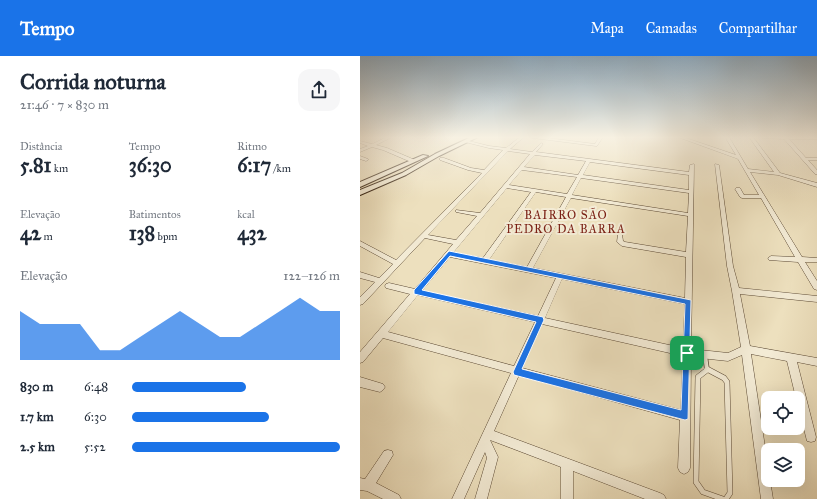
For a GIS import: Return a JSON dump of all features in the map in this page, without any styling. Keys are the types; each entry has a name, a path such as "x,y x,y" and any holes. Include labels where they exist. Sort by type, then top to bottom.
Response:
{"main road":[{"path":"360,185 422,158"},
{"path":"360,193 404,174 433,158"},
{"path":"393,170 404,169 406,171 404,174"}],"street":[{"path":"361,158 366,160"},
{"path":"406,158 414,161"},
{"path":"360,302 499,158"},
{"path":"360,359 530,158"},
{"path":"562,158 691,174"},
{"path":"740,158 749,170 817,287"},
{"path":"766,158 778,174"},
{"path":"442,159 470,169 486,172"},
{"path":"805,159 817,159"},
{"path":"805,159 817,173"},
{"path":"530,270 588,161"},
{"path":"684,468 692,165"},
{"path":"717,165 730,266 736,291 746,350 767,499"},
{"path":"521,168 691,192"},
{"path":"749,170 778,174 817,185"},
{"path":"506,186 690,215"},
{"path":"738,189 742,196 764,197"},
{"path":"484,261 535,190"},
{"path":"458,210 482,214"},
{"path":"620,235 620,242 624,244 689,255"},
{"path":"424,236 458,243"},
{"path":"360,243 397,263"},
{"path":"449,254 688,302"},
{"path":"771,258 817,260"},
{"path":"360,276 381,281"},
{"path":"458,499 560,276"},
{"path":"388,286 687,353 728,357 746,350 817,362"},
{"path":"736,291 817,299"},
{"path":"381,334 517,372 685,416"},
{"path":"791,358 811,437"},
{"path":"360,382 380,387"},
{"path":"486,438 567,463 660,499"},
{"path":"481,499 493,458 486,438"},
{"path":"388,454 364,484 395,499"},
{"path":"567,463 567,499"}],"lane":[{"path":"705,355 706,370"},
{"path":"706,370 698,377 696,482 703,492 722,499"},
{"path":"706,370 724,378 727,382 730,493 726,499"}],"district":[{"name":"BAIRRO SÃO PEDRO DA BARRA","path":"566,222"}],"route":[{"path":"449,254 688,302 687,353 685,416 517,372 540,320 417,292 449,254"}]}
